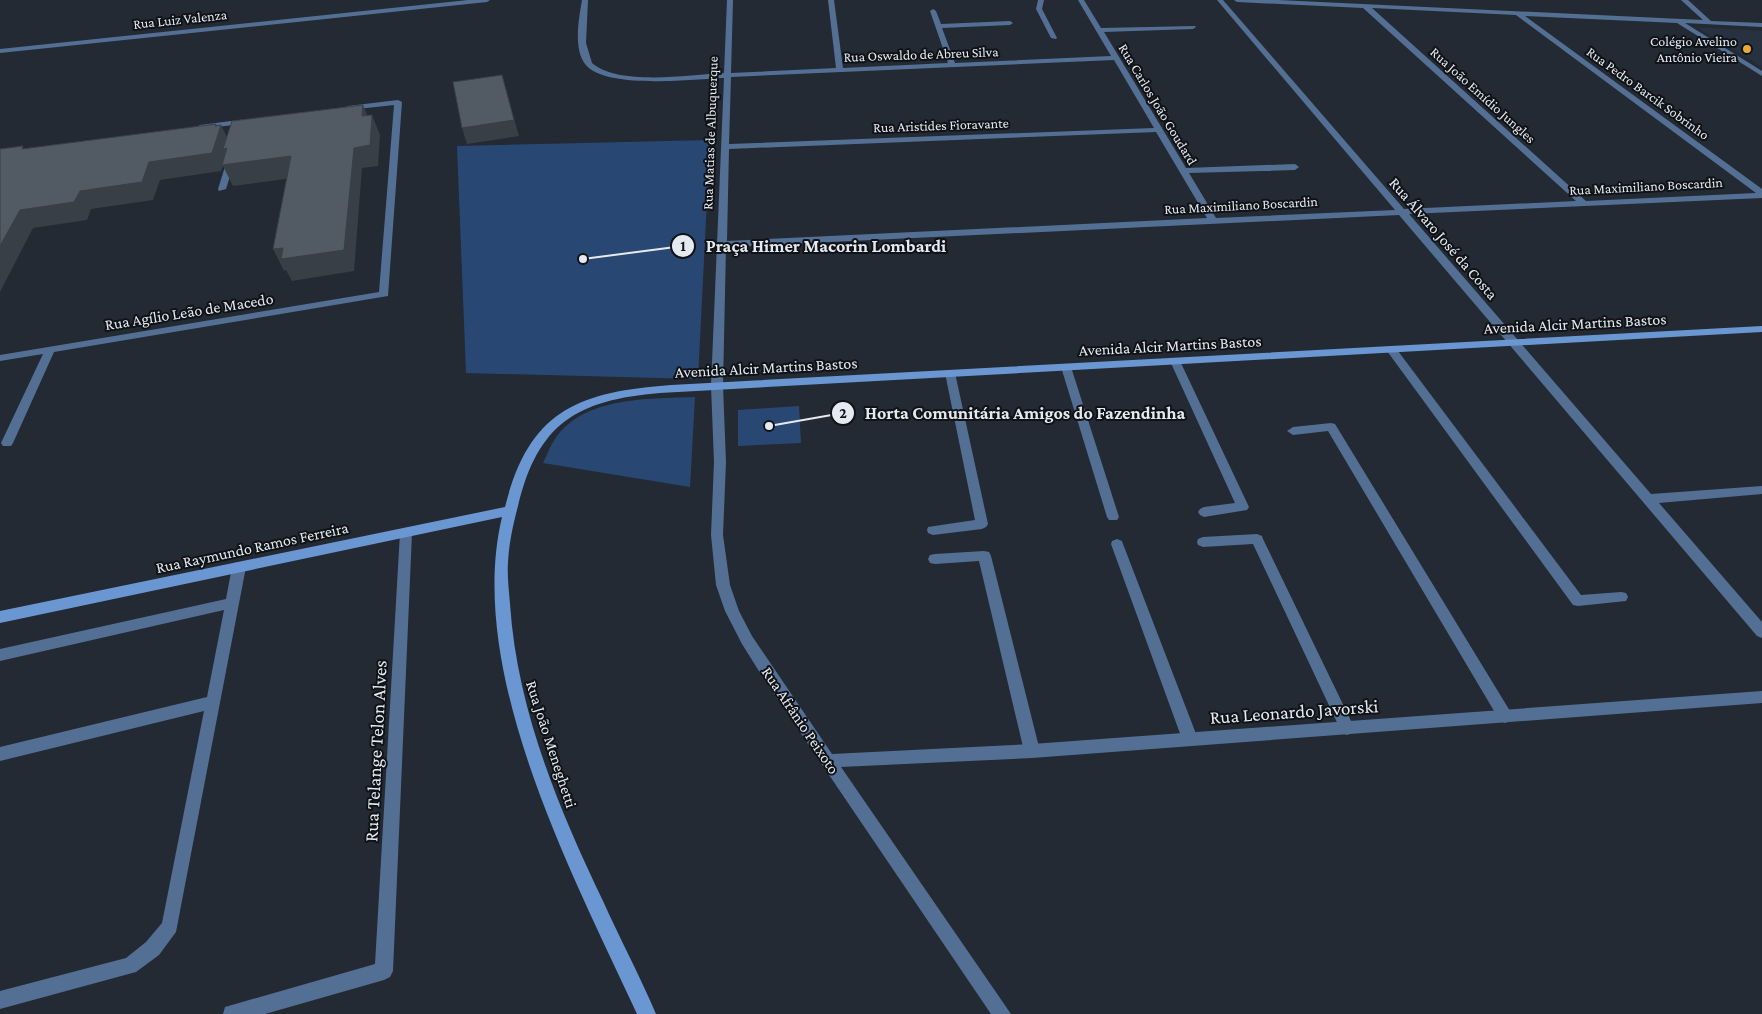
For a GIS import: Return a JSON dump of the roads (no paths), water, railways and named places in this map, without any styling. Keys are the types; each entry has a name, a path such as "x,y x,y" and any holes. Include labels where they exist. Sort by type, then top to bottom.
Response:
{"street":[{"path":"392,9 393,0"},
{"name":"Rua Luiz Valenza","path":"0,50 486,0"},
{"name":"Rua Oswaldo de Abreu Silva","path":"585,0 584,51 590,66 616,76 647,79 1116,58"},
{"name":"Rua Matias de Albuquerque","path":"717,386 730,0"},
{"path":"831,0 840,70"},
{"path":"1041,0 1040,9 1054,38"},
{"name":"Rua Carlos João Goudard","path":"1081,0 1213,220"},
{"name":"Rua Álvaro José da Costa","path":"1220,0 1762,632"},
{"path":"1237,0 1762,25"},
{"path":"1684,0 1710,23"},
{"name":"Rua João Emídio Jungles","path":"1366,6 1583,203"},
{"path":"933,11 952,65"},
{"name":"Rua Pedro Barcik Sobrinho","path":"1518,14 1762,194"},
{"path":"1678,21 1762,74"},
{"path":"938,26 1010,23"},
{"path":"1099,30 1193,27"},
{"name":"Rua Agílio Leão de Macedo","path":"0,358 384,294 398,102 340,109"},
{"path":"194,127 241,125 252,120"},
{"name":"Rua Aristides Fioravante","path":"725,147 1158,130"},
{"path":"222,189 235,146"},
{"path":"1183,171 1294,166"},
{"name":"Rua Maximiliano Boscardin","path":"722,244 1762,194"},
{"name":"Avenida Alcir Martins Bastos","path":"582,405 633,393 717,386 1762,329"},
{"path":"1391,349 1578,601 1621,596"},
{"path":"7,443 50,350"},
{"path":"1175,361 1243,507 1204,512"},
{"path":"1066,367 1113,517"},
{"path":"933,530 982,524 950,373"},
{"name":"Rua Afrânio Peixoto","path":"717,386 720,462 717,535 723,585 732,610 747,640 1002,1014"},
{"name":"Rua João Meneghetti","path":"582,405 551,425 538,440 522,469 510,511 501,570 503,600 512,677 522,719 562,829 647,1014"},
{"path":"1294,431 1331,427 1505,716"},
{"path":"1648,498 1762,490"},
{"name":"Rua Raymundo Ramos Ferreira","path":"0,617 510,511"},
{"name":"Rua Telange Telon Alves","path":"232,1014 384,971 406,533"},
{"path":"1203,542 1257,539 1347,728"},
{"path":"1117,544 1190,739"},
{"path":"935,560 984,556 1032,751"},
{"path":"0,1000 130,966 148,954 161,941 170,926 239,567"},
{"path":"0,655 232,603"},
{"name":"Rua Leonardo Javorski","path":"828,761 1032,751 1762,697"},
{"path":"0,754 213,702"}],"place":[{"name":"Colégio Avelino Antônio Vieira","path":"1747,49"},
{"name":"Praça Himer Macorin Lombardi","path":"583,259"},
{"name":"Horta Comunitária Amigos do Fazendinha","path":"769,426"}]}
